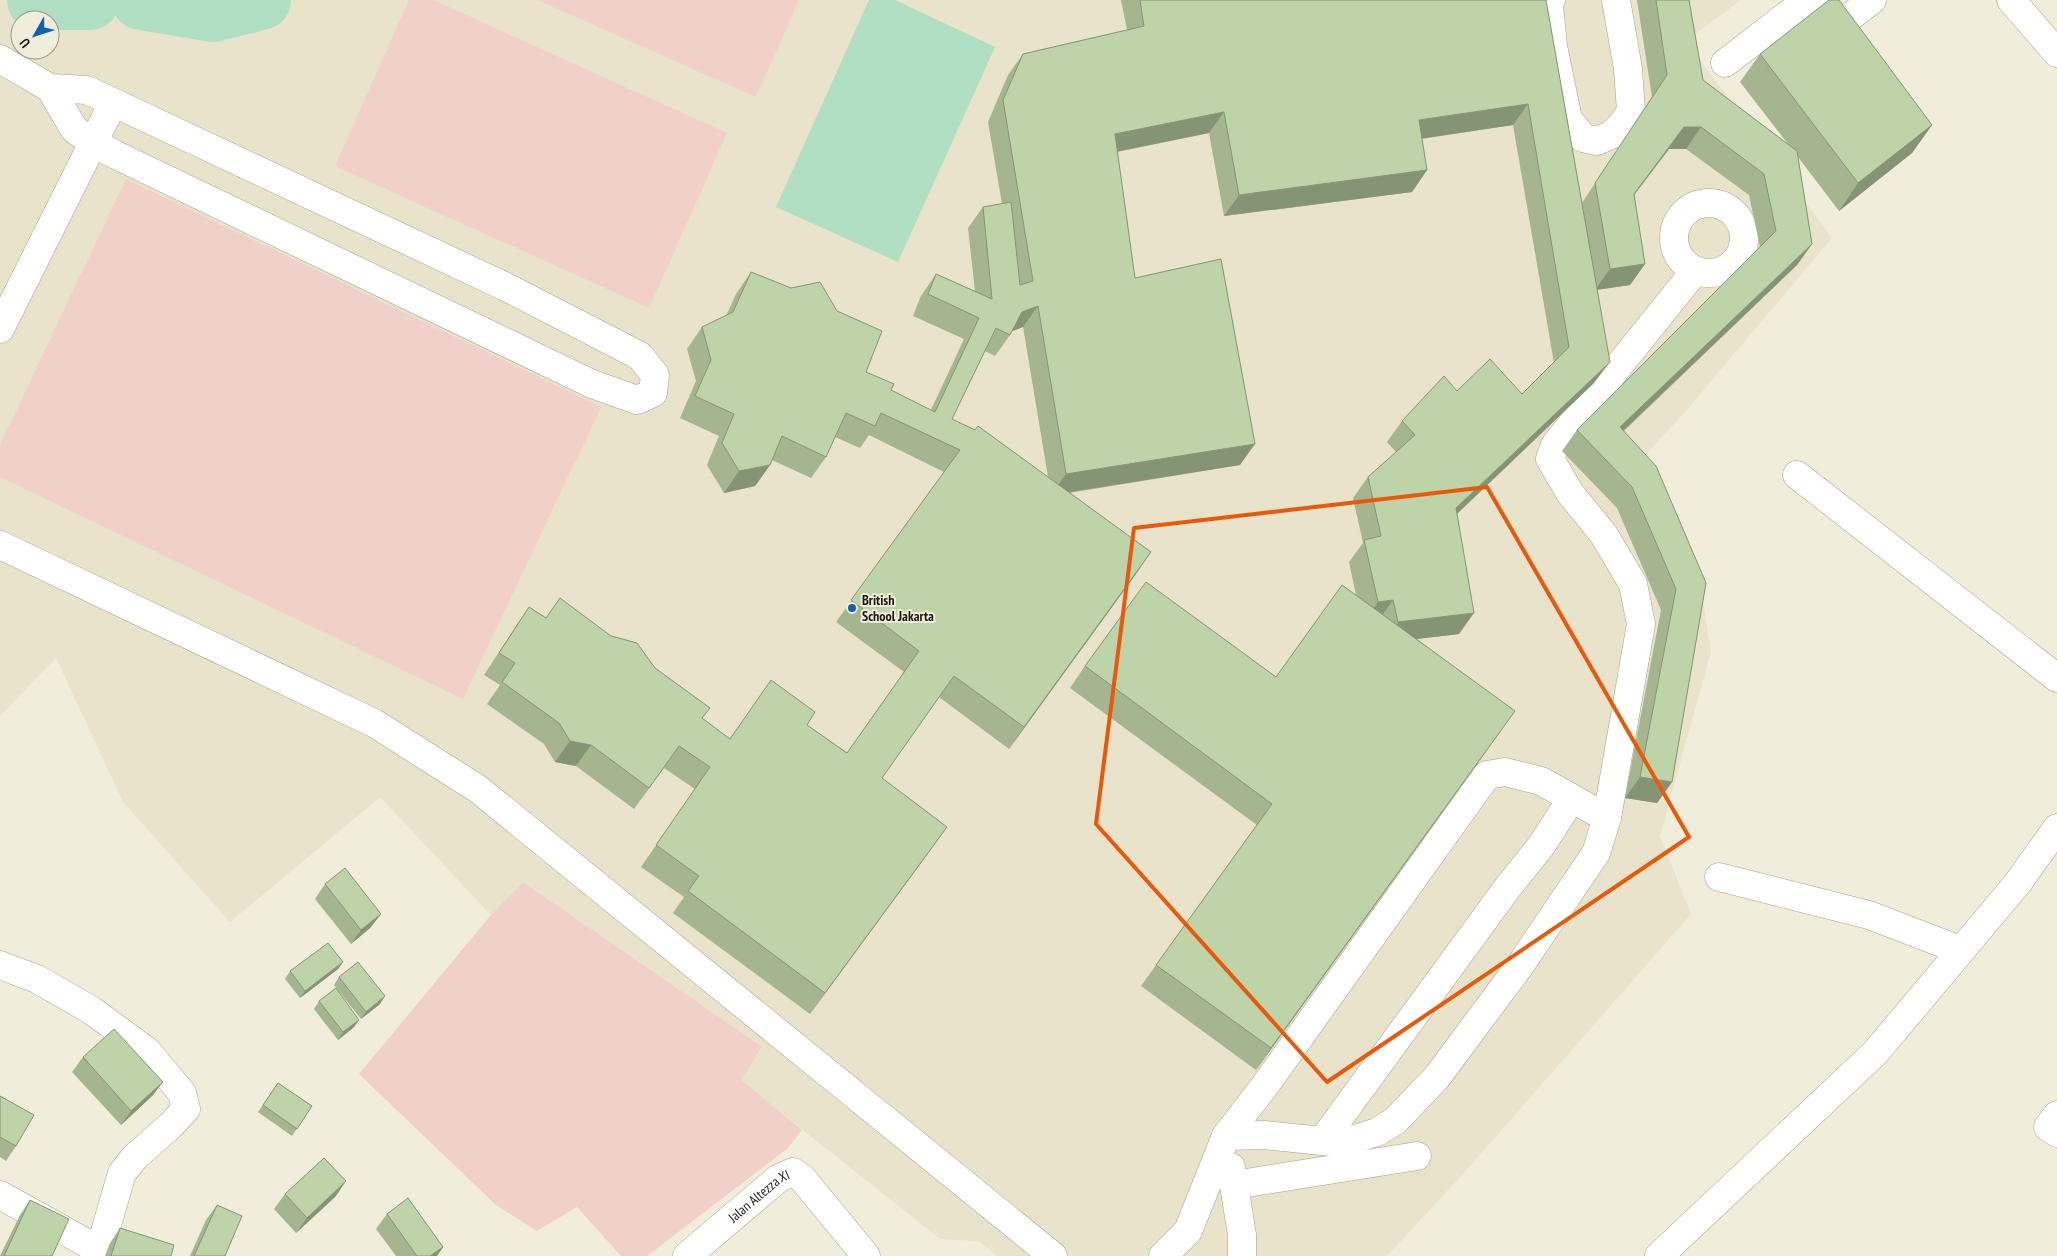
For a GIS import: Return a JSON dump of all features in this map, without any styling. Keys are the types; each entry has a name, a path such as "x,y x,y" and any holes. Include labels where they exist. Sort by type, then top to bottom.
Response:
{"street":[{"path":"1551,0 1549,6 1553,46 1568,119 1573,158"},
{"path":"1568,119 1583,138 1597,141 1611,135 1621,126 1630,111 1628,69 1616,0"},
{"path":"1725,63 1807,0"},
{"path":"1818,0 1862,56"},
{"path":"1838,26 1872,0"},
{"path":"2011,0 2057,53"},
{"path":"11,66 50,88 87,90 504,286 640,356 655,375 653,393 637,400 592,384 93,143 74,129 50,88"},
{"path":"0,329 114,103"},
{"path":"1226,1136 1264,1135 1342,1143 1377,1132 1395,1121 1438,1077 1520,964 1596,853 1607,818 1641,624 1633,584 1604,535 1570,493 1550,459 1555,445 1695,271"},
{"path":"1599,356 1602,386"},
{"path":"1797,475 2057,678"},
{"path":"0,545 374,723 478,789 1053,1256"},
{"path":"1163,1256 1188,1231 1226,1136 1272,1075 1487,775 1505,772 1540,781 1607,818"},
{"path":"1323,1140 1508,887 1541,846 1572,798"},
{"path":"1659,1256 1875,1053 2017,884 2057,828"},
{"path":"1719,877 1869,916 1960,950"},
{"path":"0,965 38,979 91,1010 147,1051 182,1093 186,1109 135,1157 122,1173 98,1253 0,1195"},
{"path":"2057,1116 2048,1127 2057,1133"},
{"path":"1226,1136 1242,1235 1242,1256"},
{"path":"1234,1186 1417,1156"},
{"name":"Jalan Altezza XI","path":"687,1256 779,1178 793,1172 802,1178 866,1256"}],"highlighted area":[{"path":"1487,487 1689,837 1327,1082 1096,824 1134,528"}],"shaded area":[{"name":"British School Jakarta","path":"0,0 1741,0 1686,41 1832,238 1685,412 1638,463 1697,563 1711,652 1660,836 1691,914 1463,1174 1387,1256 997,1256 979,1241 940,1239 740,1080 762,1048 523,882 491,915 380,797 230,922 123,802 56,658 0,716"},
{"path":"409,0 433,0 727,133 649,308 335,166"},
{"path":"538,0 799,0 756,97"},
{"path":"869,0 895,0 995,47 898,262 776,207"},
{"path":"126,179 601,407 463,699 0,477 0,445"},
{"path":"523,882 762,1047 741,1080 802,1130 788,1148 647,1256 621,1256 577,1207 537,1231 496,1205 359,1074 491,915"}],"building":[{"path":"1140,0 1546,0 1610,362 1456,508 1474,613 1398,622 1393,600 1378,602 1364,540 1381,536 1368,477 1415,435 1402,421 1444,376 1457,391 1490,359 1522,394 1569,347 1528,104 1419,120 1427,170 1239,195 1224,112 1115,134 1135,278 1221,259 1255,444 1066,474 1038,306 1022,312 1010,335 996,328 952,419 975,430 978,426 1151,552 1024,727 954,676 882,778 947,827 825,993 688,891 699,876 656,845 710,767 679,746 649,788 591,745 570,741 559,723 502,682 515,663 499,653 529,607 546,618 560,598 611,636 637,643 655,668 710,708 702,718 730,739 771,680 815,712 807,725 847,753 919,651 851,600 960,450 881,413 875,426 846,413 826,457 782,436 770,465 739,471 722,443 734,414 695,396 711,360 702,327 733,312 751,272 791,288 820,282 837,311 882,331 866,372 894,384 891,390 935,412 979,318 928,294 936,274 992,299 983,207 1011,202 1020,285 1033,281 1003,100 1023,54 1144,26"},
{"path":"1656,0 1689,0 1703,80 1797,151 1812,244 1620,427 1656,466 1706,583 1672,782 1640,777 1676,589 1632,487 1577,430 1776,231 1764,174 1701,127 1684,127 1634,194 1645,264 1610,269 1595,183 1667,75"},
{"path":"1829,0 1839,0 1932,125 1858,183 1760,54"},
{"path":"1146,582 1276,677 1342,585 1515,711 1271,1048 1156,965 1272,804 1085,666"},
{"path":"345,868 381,914 361,930 325,884"},
{"path":"328,943 343,962 305,991 290,971"},
{"path":"358,962 385,996 366,1012 339,977"},
{"path":"336,988 359,1020 343,1032 319,1001"},
{"path":"114,1029 163,1082 131,1111 83,1057"},
{"path":"278,1083 312,1106 297,1129 263,1105"},
{"path":"0,1096 34,1115 16,1146 0,1137"},
{"path":"324,1158 346,1181 307,1218 285,1194"},
{"path":"408,1198 443,1247 430,1256 417,1256 387,1214"},
{"path":"30,1200 69,1219 52,1256 4,1256"},
{"path":"217,1205 242,1216 225,1256 194,1256"},
{"path":"120,1228 174,1245 171,1256 111,1256"}],"waterway":[{"path":"37,0 90,0"},
{"path":"141,0 213,12 261,0"}],"place":[{"name":"British School Jakarta","path":"852,608"}]}
